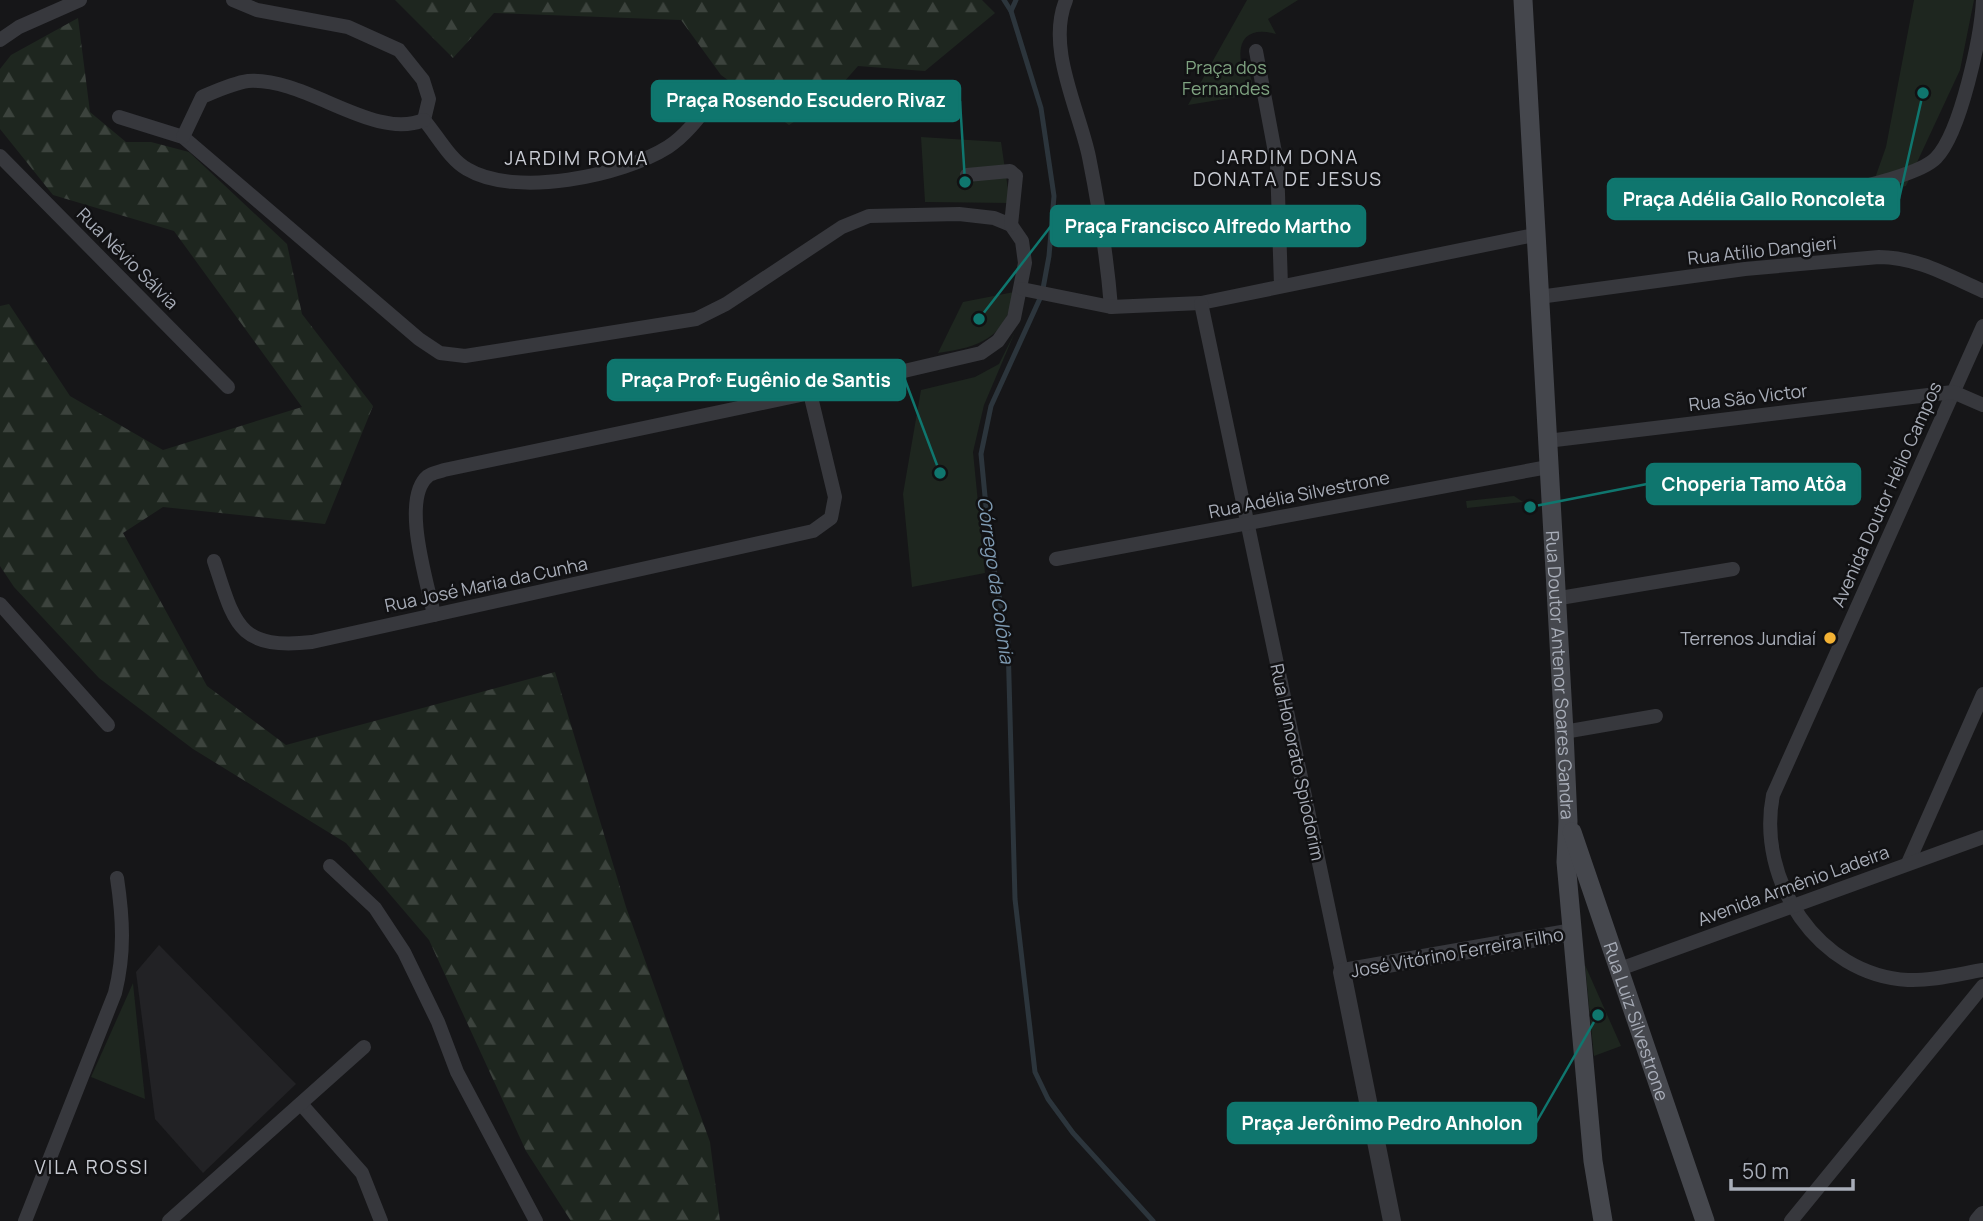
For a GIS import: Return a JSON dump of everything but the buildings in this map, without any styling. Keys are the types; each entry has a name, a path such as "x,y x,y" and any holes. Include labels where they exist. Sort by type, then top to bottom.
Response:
{"main road":[{"name":"Rua Doutor Antenor Soares Gandra","path":"1522,0 1554,599 1564,732 1568,821 1566,862 1593,1161 1603,1221"},
{"name":"Rua Luiz Silvestrone","path":"1568,821 1705,1221"},
{"path":"1572,932 1583,931 1593,935 1616,965"}],"street":[{"path":"0,40 80,0"},
{"path":"233,0 257,10 348,27 399,50 423,80 429,99 424,120"},
{"path":"1066,0 1059,31 1063,57 1089,156 1107,260 1111,307"},
{"path":"1820,197 1919,170 1937,158 1952,128 1970,78 1983,0"},
{"path":"1256,51 1277,163 1281,286"},
{"path":"183,137 202,97 248,81 306,92 392,125 409,126 424,120"},
{"path":"424,120 464,168 491,181 516,184 587,174 635,163 669,146 690,127 716,95"},
{"path":"119,117 183,137 419,339 440,353 464,356 696,319 726,304 842,227 869,216 958,214 994,218 1012,225"},
{"name":"Rua Névio Sálvia","path":"0,156 228,387"},
{"path":"434,615 415,523 420,489 428,477 444,470 810,393 981,353 998,341 1014,318 1028,290 1022,241 1012,225 1016,176 1010,171 967,175"},
{"path":"1028,290 1111,307 1202,303 1534,234"},
{"name":"Rua Atílio Dangieri","path":"1539,297 1745,269 1879,257 1901,257 1926,265 1983,291"},
{"name":"Rua Honorato Spiodorim","path":"1202,303 1392,1221"},
{"name":"Avenida Doutor Hélio Campos","path":"1983,326 1773,795 1769,817 1771,842 1778,871 1793,906 1809,931 1843,960 1873,973 1908,980 1983,970"},
{"path":"1953,391 1983,405"},
{"name":"Rua São Victor","path":"1547,441 1953,391"},
{"name":"Rua José Maria da Cunha","path":"214,561 232,613 244,631 260,641 281,645 312,642 813,531 831,518 835,496 810,393"},
{"name":"Rua Adélia Silvestrone","path":"1056,559 1548,467"},
{"path":"1554,599 1734,569"},
{"path":"0,604 108,725"},
{"path":"1908,863 1983,694"},
{"path":"1564,732 1656,716"},
{"name":"Avenida Armênio Ladeira","path":"1616,965 1793,906 1983,836"},
{"path":"330,866 375,908 404,952 438,1022 457,1072 536,1221"},
{"path":"25,1221 115,993 122,963 124,920 117,878"},
{"name":"José Vitórino Ferreira Filho","path":"1342,972 1572,932"},
{"path":"1791,1221 1983,985"},
{"path":"175,1219 364,1047"},
{"path":"301,1104 362,1173 381,1221"},
{"path":"1978,1221 1983,1215"}],"shaded area":[{"path":"159,945 296,1084 203,1173 155,1119 136,972"}],"green space":[{"path":"395,0 982,0 995,13 925,71 858,66 829,99 789,125 721,75 681,20 494,13 453,58"},
{"name":"Praça dos Fernandes","path":"1247,0 1298,0 1268,19 1276,34 1253,33 1241,46 1241,62 1249,70 1255,94 1188,105"},
{"path":"1914,0 1974,0 1960,70 1906,186 1869,195 1886,147"},
{"path":"78,18 90,112 126,142 151,142 189,152 287,244 302,314 373,406 325,524 163,507 123,533 207,686 286,745 555,672 626,907 710,1142 720,1221 571,1221 526,1151 429,940 346,843 193,749 99,678 14,587 0,566 0,306 9,304 70,396 163,450 302,407 174,231 53,195 0,129 0,69 11,55"},
{"path":"921,137 1001,142 1010,203 925,202"},
{"path":"1014,292 1005,320 989,338 966,347 938,353 963,302"},
{"path":"1015,332 984,405 973,452 985,573 912,587 903,494 921,390 975,377 999,364"},
{"path":"1514,496 1523,502 1467,508 1466,501"},
{"path":"1585,965 1621,1046 1594,1056"},
{"path":"133,983 145,1099 91,1077"}],"waterway":[{"path":"1004,0 1011,11"},
{"name":"Córrego da Colônia","path":"1016,0 1011,11 1041,108 1054,196 1049,256 1042,294 991,406 981,454 990,549 1008,642 1015,899 1035,1072 1048,1099 1073,1133 1153,1221"}],"place":[{"name":"Praça Adélia Gallo Roncoleta","path":"1923,93"},
{"name":"Praça Rosendo Escudero Rivaz","path":"965,182"},
{"name":"Praça Francisco Alfredo Martho","path":"979,319"},
{"name":"Praça Profº Eugênio de Santis","path":"940,473"},
{"name":"Choperia Tamo Atôa","path":"1530,507"},
{"name":"Terrenos Jundiaí","path":"1830,638"},
{"name":"Praça Jerônimo Pedro Anholon","path":"1598,1015"}],"district":[{"name":"JARDIM ROMA","path":"577,158"},
{"name":"JARDIM DONA DONATA DE JESUS","path":"1288,168"},
{"name":"VILA ROSSI","path":"92,1167"}]}
